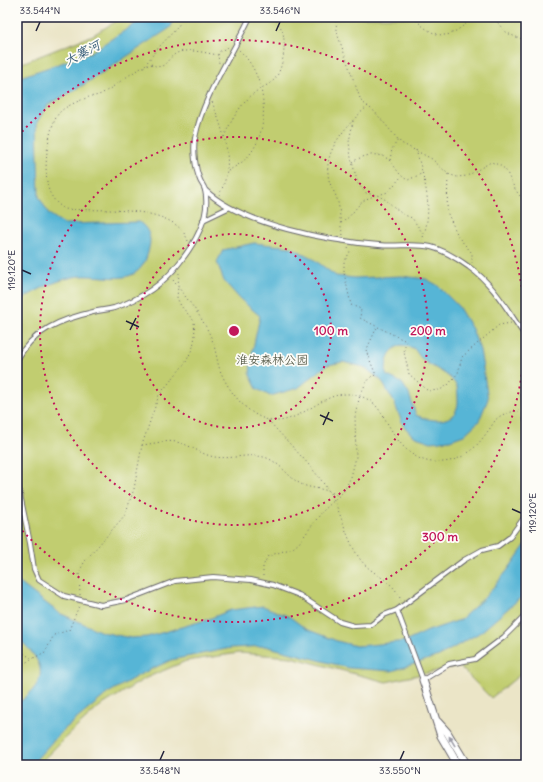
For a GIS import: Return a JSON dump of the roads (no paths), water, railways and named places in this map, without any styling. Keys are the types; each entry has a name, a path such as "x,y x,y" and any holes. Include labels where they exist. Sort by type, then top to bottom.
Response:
{"street":[{"path":"250,17 200,116 195,140 195,159 199,178 205,190 228,208 298,232 380,245 431,247 446,254 472,270 502,301 526,337"},
{"path":"17,360 36,334 60,320 113,308 138,298 159,285 169,275 194,241 204,220 205,190"},
{"path":"204,220 228,208"},
{"path":"526,379 523,387 526,421"},
{"path":"17,480 34,568 39,580 64,596 101,605 126,600 175,581 212,577 263,583 298,595 340,622 354,626 371,625 384,615 397,610 464,560 482,550 498,546 510,537 526,515"},
{"path":"397,610 423,680 441,736 458,765"},
{"path":"423,680 449,664 474,659 504,637 526,615"},
{"path":"435,718 447,732 466,765"}],"water":[{"path":"146,17 176,17 170,28 85,84 48,105 37,122 39,197 49,214 64,224 139,222 145,227 150,237 150,244 144,262 138,271 129,276 119,278 85,276 73,277 44,287 17,303 17,78 88,54"},
{"path":"254,243 291,247 312,258 336,276 355,278 401,276 426,279 437,285 458,306 472,329 480,350 488,399 479,421 464,435 450,440 431,442 413,436 403,425 394,402 381,380 364,367 343,362 327,365 298,388 270,396 257,389 250,375 251,358 260,316 240,299 224,281 217,262 223,250","holes":["401,345 413,348 425,362 446,374 454,382 457,387 458,403 453,415 442,420 429,419 416,415 409,394 402,383 386,375 388,357 396,347"]},
{"path":"526,544 526,593 481,632 439,656 392,671 349,668 265,646 231,648 171,660 141,674 108,693 61,732 31,765 17,765 17,704 35,687 39,679 40,671 34,655 17,637 17,581 59,613 102,632 131,638 147,637 206,620 231,610 263,606 290,617 306,629 337,641 356,646 407,641 428,631 460,620 485,597 507,571"}],"water label":[{"name":"大寨河","path":"82,53"}],"park label":[{"name":"淮安森林公园","path":"272,359"}]}
